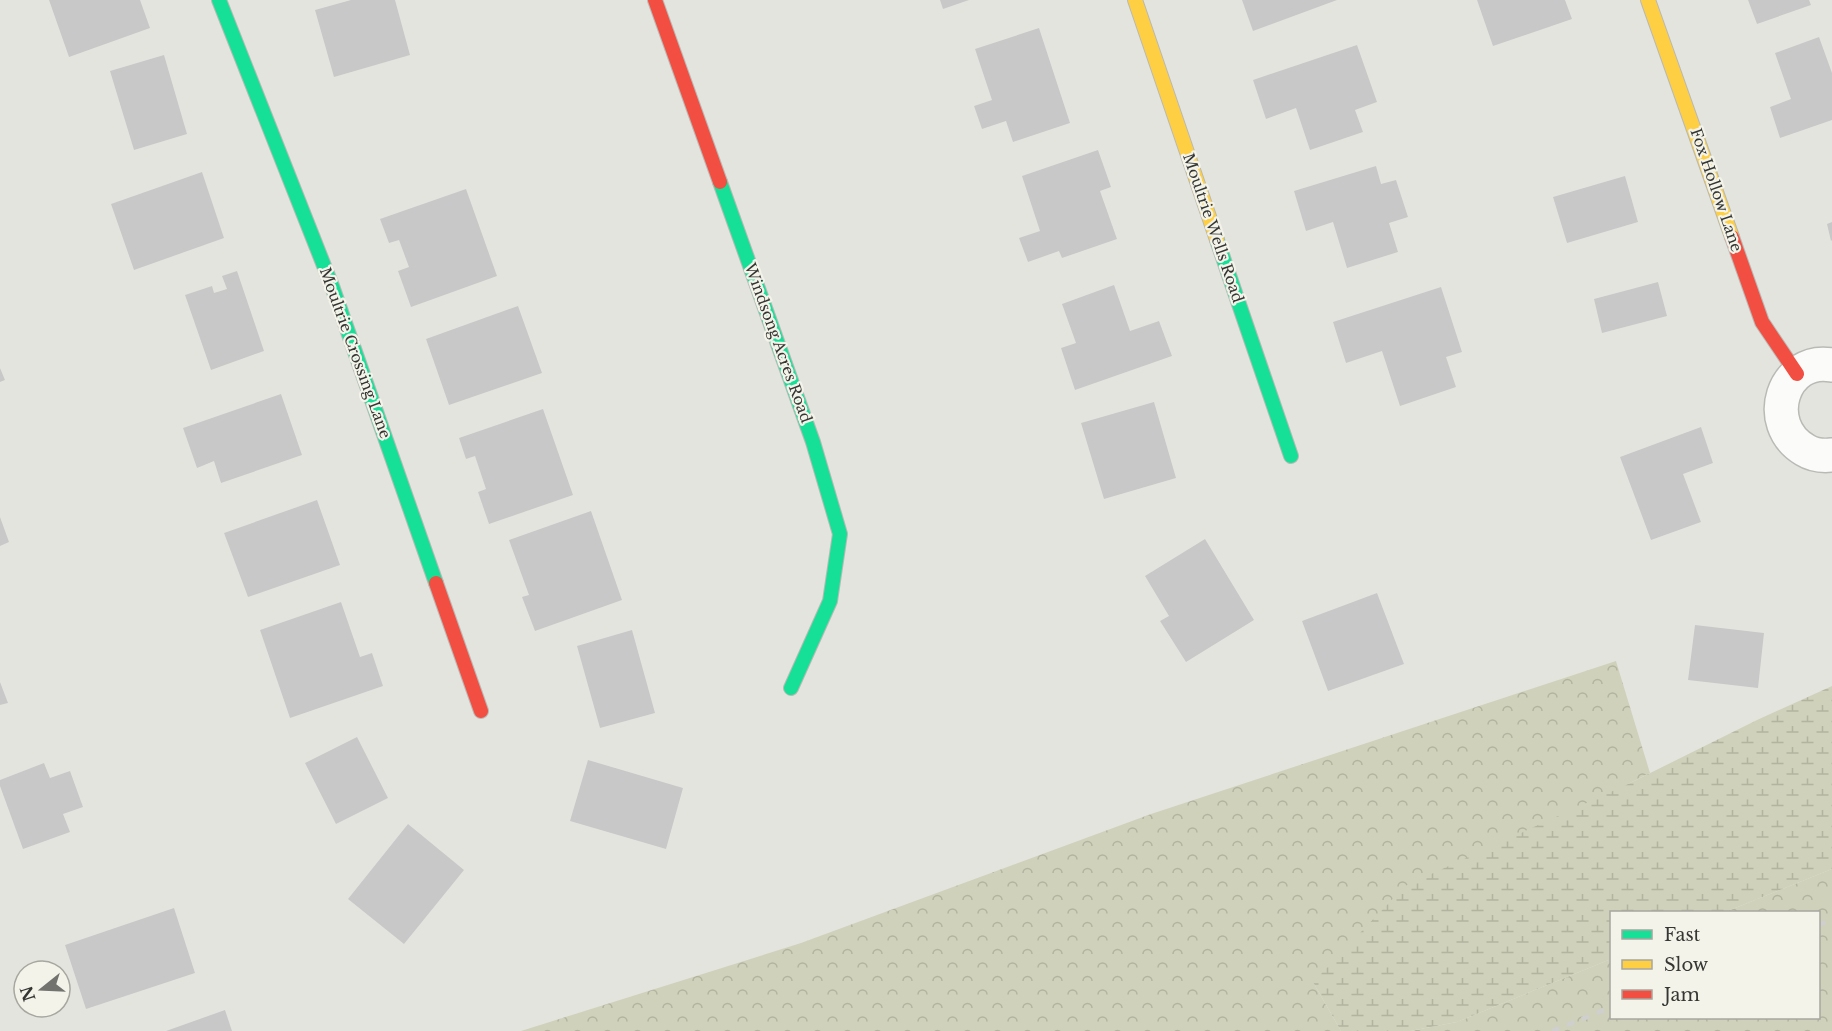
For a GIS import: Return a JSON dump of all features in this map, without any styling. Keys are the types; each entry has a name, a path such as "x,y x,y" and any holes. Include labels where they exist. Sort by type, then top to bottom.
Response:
{"street":[{"name":"Moultrie Crossing Lane","path":"219,0 332,286 481,711"},
{"name":"Windsong Acres Road","path":"655,0 813,442 840,534 830,601 791,688"},
{"name":"Moultrie Wells Road","path":"1135,0 1291,456"},
{"name":"Fox Hollow Lane","path":"1648,0 1762,322 1797,374"},
{"path":"1832,365 1811,366 1797,374 1786,386 1781,401 1781,417 1786,433 1797,445 1810,453 1832,455"}],"green space":[{"path":"1616,661 1650,773 1626,785 1313,982 1341,1031 521,1031 801,943 1151,814"},
{"path":"1832,686 1832,869 1727,911 1610,911 1610,959 1457,1022 1410,1031 1341,1031 1313,982 1405,886 1626,785 1757,720"},
{"path":"1832,869 1832,1031 1410,1031 1457,1022 1610,959 1610,1019 1820,1019 1820,911 1727,911"}],"building":[{"path":"49,0 140,0 150,28 69,57"},
{"path":"351,0 395,0 410,55 334,77 315,10"},
{"path":"940,0 969,0 943,9"},
{"path":"1242,0 1337,0 1253,31"},
{"path":"1477,0 1565,0 1572,19 1493,46"},
{"path":"1748,0 1809,0 1811,5 1757,24"},
{"path":"1039,28 1070,123 1013,142 1006,121 982,129 974,106 992,100 975,49"},
{"path":"1819,37 1832,73 1832,120 1780,138 1770,107 1791,99 1775,53"},
{"path":"1357,45 1377,102 1355,110 1363,132 1310,150 1296,108 1266,119 1253,80"},
{"path":"164,55 187,134 134,150 110,71"},
{"path":"1098,150 1111,187 1100,191 1117,239 1062,258 1059,251 1028,262 1019,238 1040,231 1022,176"},
{"path":"1376,166 1381,184 1396,180 1408,217 1389,223 1398,252 1347,268 1333,222 1306,231 1294,191"},
{"path":"202,172 224,238 134,270 111,204"},
{"path":"1625,176 1638,222 1567,243 1553,197"},
{"path":"466,189 497,276 411,307 398,271 409,267 399,240 389,243 380,219"},
{"path":"1832,222 1832,240 1831,241 1827,224"},
{"path":"237,271 264,351 211,370 185,295 212,286 214,293 227,289 222,276"},
{"path":"1658,282 1667,316 1602,333 1594,299"},
{"path":"1114,285 1130,331 1159,321 1172,356 1075,390 1061,348 1076,343 1062,304"},
{"path":"1441,287 1462,352 1446,357 1456,387 1400,406 1382,351 1346,363 1333,322"},
{"path":"518,306 542,373 449,405 426,339"},
{"path":"0,368 5,380 0,382"},
{"path":"281,394 302,455 221,483 214,461 197,468 183,428"},
{"path":"1154,402 1176,478 1104,499 1081,423"},
{"path":"543,409 573,495 489,524 478,492 486,489 475,456 466,459 459,438"},
{"path":"1701,427 1713,463 1683,474 1701,522 1651,540 1620,457"},
{"path":"317,500 340,565 248,597 224,533"},
{"path":"591,511 622,600 535,631 522,597 529,595 509,540"},
{"path":"0,517 9,542 0,546"},
{"path":"1205,539 1254,620 1186,662 1160,621 1169,616 1145,576"},
{"path":"1377,593 1404,664 1328,691 1302,621"},
{"path":"341,602 360,657 372,653 383,686 290,718 260,630"},
{"path":"1695,625 1764,633 1758,688 1688,680"},
{"path":"632,630 655,713 600,728 577,646"},
{"path":"0,682 8,703 0,705"},
{"path":"357,737 388,798 336,824 305,763"},
{"path":"588,760 683,788 666,849 570,821"},
{"path":"44,763 50,778 70,771 83,807 63,814 70,832 23,849 0,786 0,780"},
{"path":"408,824 464,870 404,944 348,899"},
{"path":"174,908 195,973 86,1009 72,966 72,959 70,959 65,945"},
{"path":"225,1010 232,1031 166,1031"}],"railway":[{"path":"1820,924 1832,920"},
{"path":"1552,1031 1610,1008"}],"traffic: fast":[{"path":"219,0 332,286 436,583"},
{"path":"720,182 813,442 840,534 830,601 791,688"},
{"path":"1217,240 1291,456"}],"traffic: slow":[{"path":"1135,0 1217,240"},
{"path":"1648,0 1732,237"}],"traffic: jam":[{"path":"655,0 720,182"},
{"path":"1732,237 1762,322 1797,374"},
{"path":"436,583 481,711"}]}
